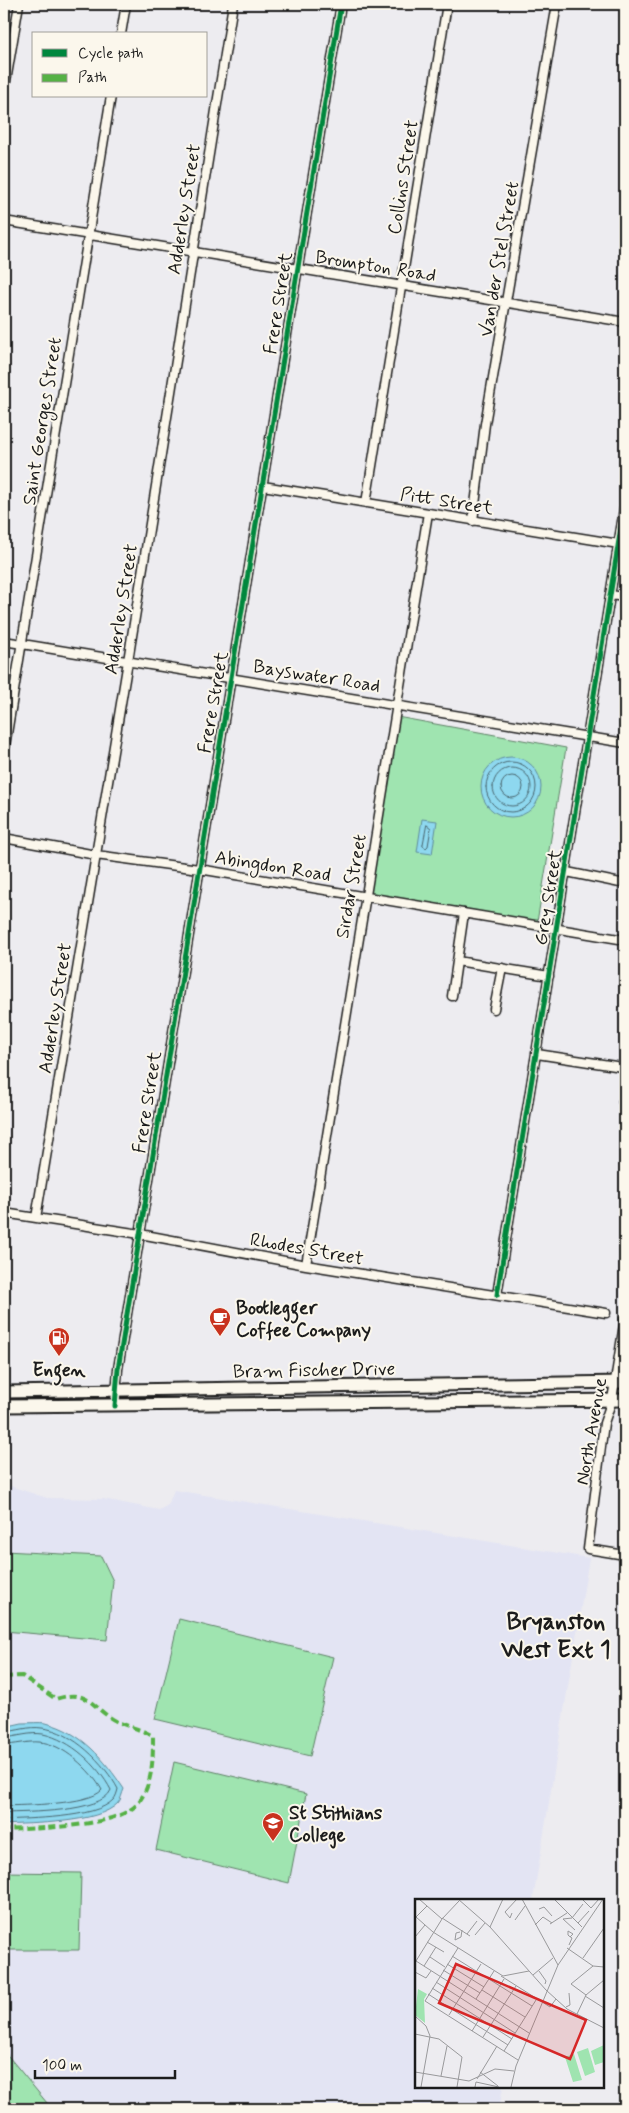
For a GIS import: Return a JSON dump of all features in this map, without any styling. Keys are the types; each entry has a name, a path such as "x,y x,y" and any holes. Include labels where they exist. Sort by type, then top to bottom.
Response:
{"main road":[{"name":"Bram Fischer Drive","path":"4,1392 620,1382"},
{"name":"Bram Fischer Drive","path":"4,1406 625,1400"}],"street":[{"path":"4,94 19,4"},
{"path":"121,32 126,4"},
{"name":"Adderley Street","path":"36,1218 128,661 233,4"},
{"name":"Frere Street","path":"115,1406 118,1369 341,4"},
{"name":"Collins Street","path":"366,503 446,4"},
{"name":"Van der Stel Street","path":"473,521 486,424 557,4"},
{"name":"Saint Georges Street","path":"4,752 111,98"},
{"name":"Brompton Road","path":"4,221 625,322"},
{"name":"Pitt Street","path":"263,486 622,545"},
{"name":"Grey Street","path":"497,1295 589,737 610,595 622,545 625,503"},
{"name":"Sirdar Street","path":"306,1265 364,896 398,705 428,513"},
{"path":"610,595 625,598"},
{"name":"Bayswater Road","path":"4,641 625,743"},
{"name":"Abingdon Road","path":"4,838 96,855 199,869 625,940"},
{"path":"567,872 625,884"},
{"path":"452,996 464,913"},
{"path":"457,961 549,976"},
{"path":"494,1009 502,968"},
{"path":"537,1054 622,1067 625,1070"},
{"path":"623,1102 625,1091"},
{"name":"Rhodes Street","path":"4,1213 140,1234 306,1265 606,1313"},
{"name":"North Avenue","path":"625,1318 620,1382 604,1423 588,1549 625,1555"}],"shaded area":[{"name":"St Stithians College","path":"4,1484 47,1498 103,1499 159,1510 168,1505 174,1490 589,1558 533,1899 415,1899 415,2088 503,2088 499,2109 4,2109"}],"green space":[{"path":"397,717 566,748 536,928 361,900"},
{"path":"4,1551 101,1556 113,1581 107,1640 4,1631"},
{"path":"179,1619 333,1657 310,1756 155,1719"},
{"path":"174,1762 306,1794 289,1883 156,1850"},
{"path":"4,1872 81,1873 79,1950 4,1950"},
{"path":"4,2051 52,2109 4,2109"}],"water":[{"path":"505,757 517,757 528,762 536,770 541,781 539,799 528,812 517,817 505,817 494,812 486,804 481,793 481,781 486,770 494,762"},
{"path":"422,819 437,821 432,854 417,852"},
{"path":"22,1723 46,1723 59,1727 71,1733 91,1748 124,1789 118,1803 109,1810 80,1819 4,1825 4,1727"}],"marked path":[{"path":"4,1677 22,1676 56,1699 67,1696 83,1698 116,1721 153,1736 152,1762 147,1788 138,1803 128,1811 95,1822 4,1830"}],"cycle path":[{"path":"115,1406 118,1369 341,4"},
{"path":"497,1295 625,503"}],"place":[{"name":"Bootlegger Coffee Company","path":"220,1337"},
{"name":"Engen","path":"59,1357"},
{"name":"St Stithians College","path":"273,1842"}],"district":[{"name":"Bryanston West Ext 1","path":"556,1635"}]}
